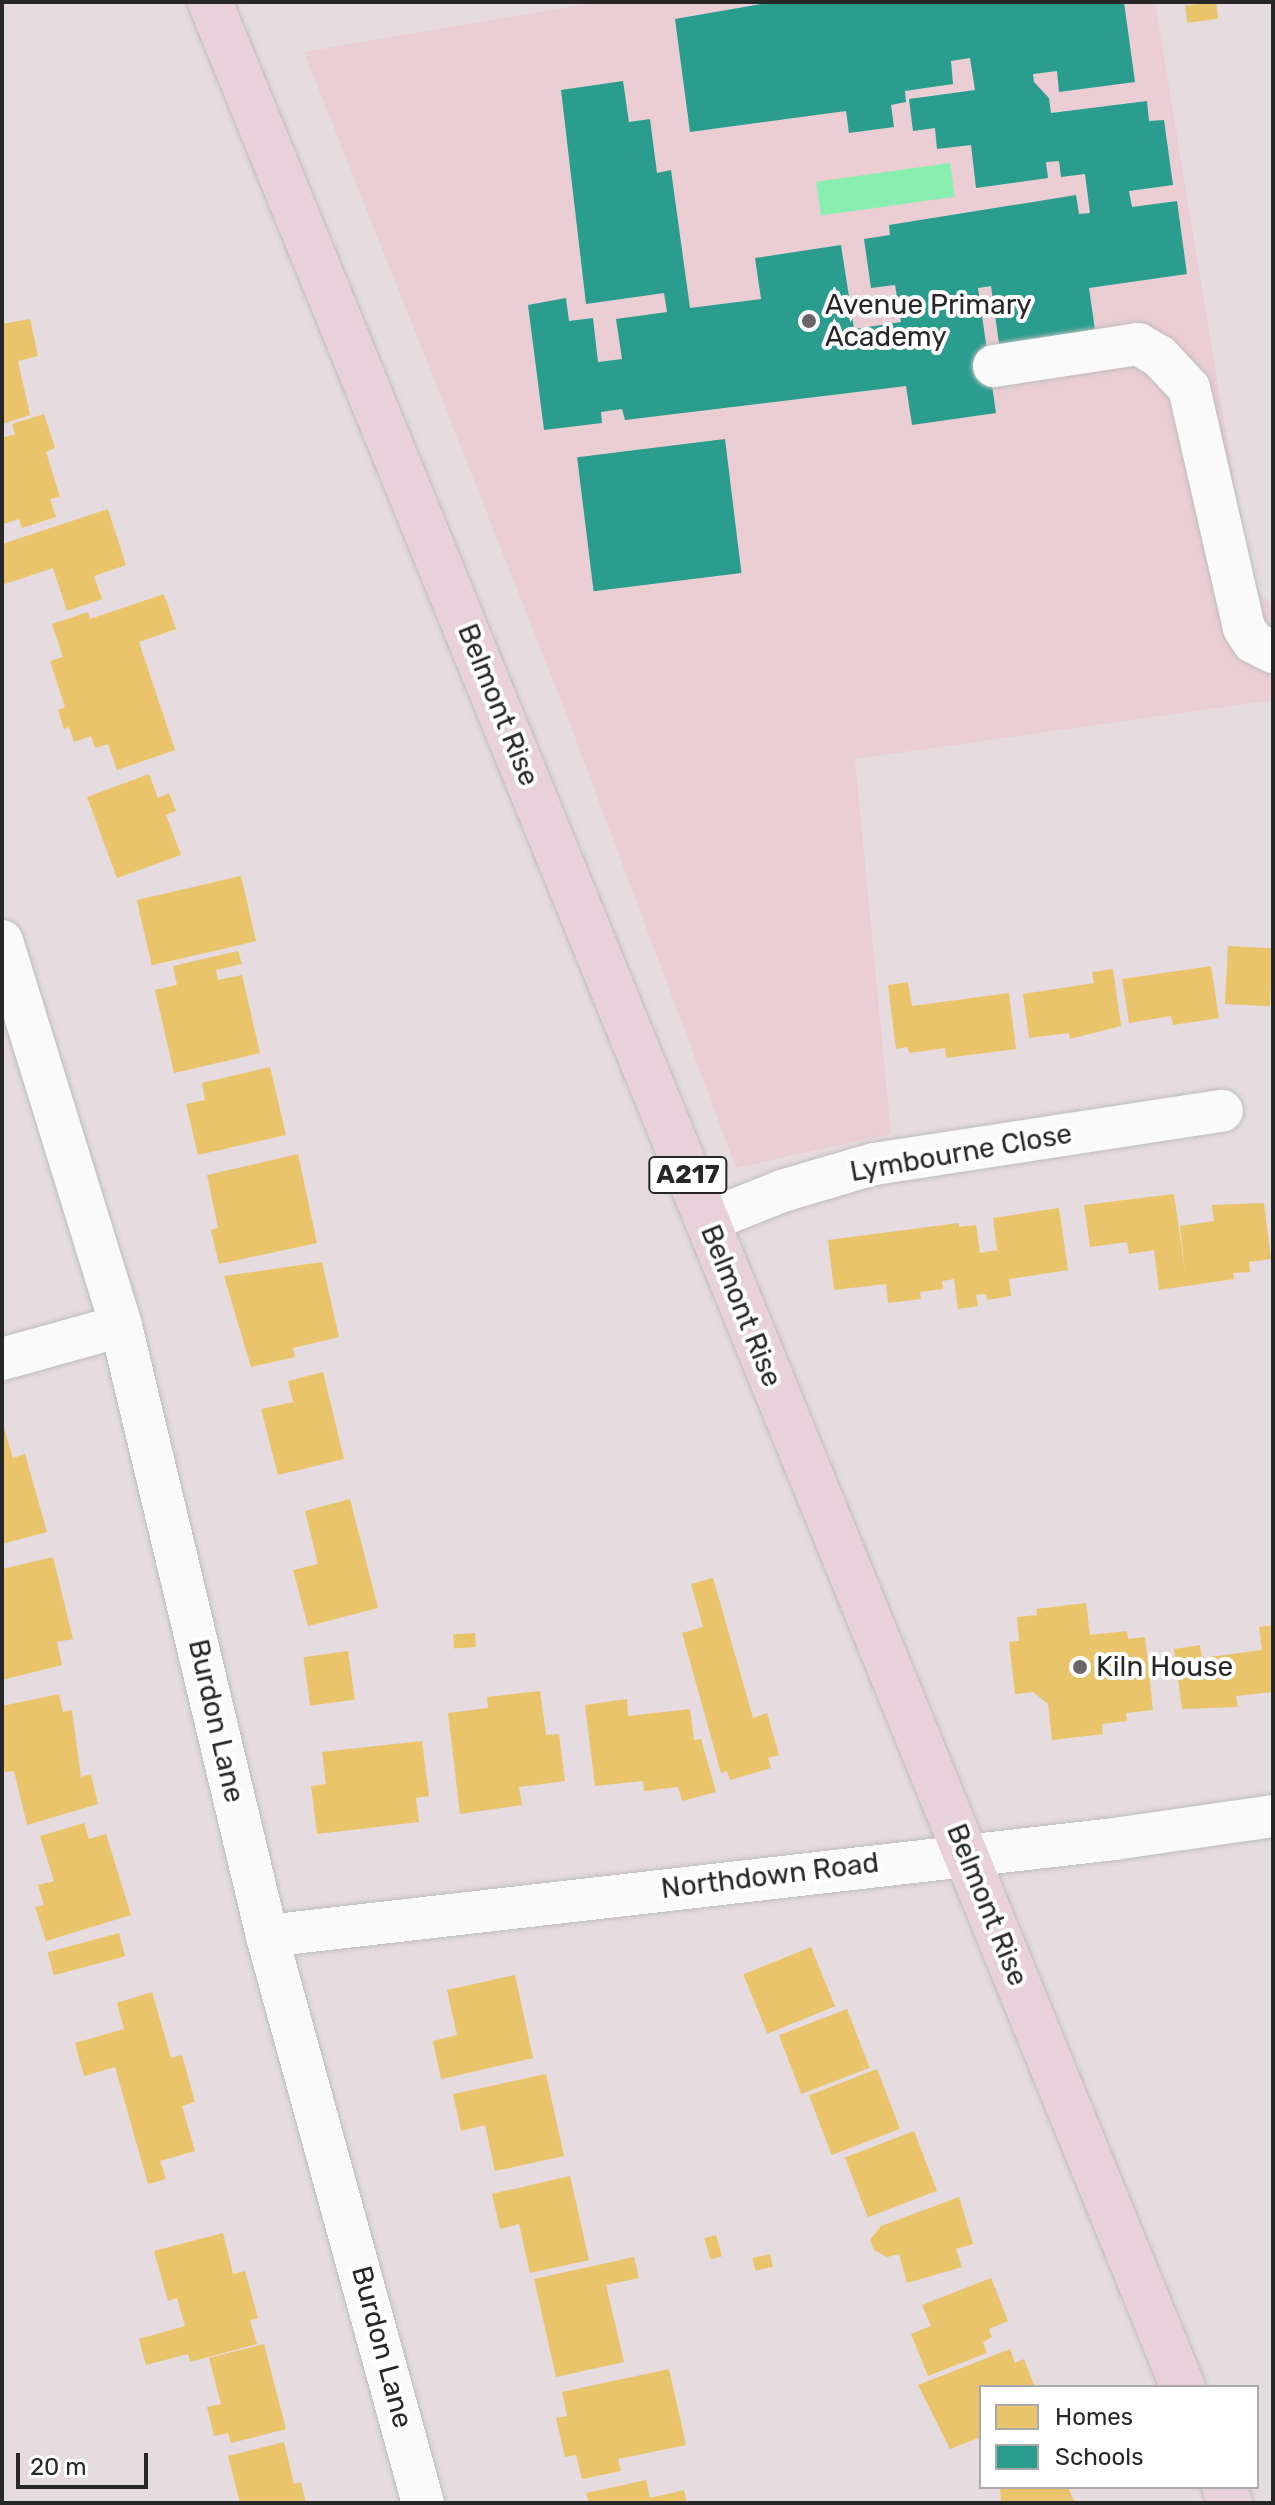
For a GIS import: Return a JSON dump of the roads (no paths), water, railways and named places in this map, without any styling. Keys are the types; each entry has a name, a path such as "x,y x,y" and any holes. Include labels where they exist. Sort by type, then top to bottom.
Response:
{"highway":[{"name":"Belmont Rise","path":"210,2 1182,2385"}],"street":[{"path":"994,366 1138,344 1159,356 1189,388 1244,628 1253,642 1273,652"},
{"name":"Burdon Lane","path":"2,941 121,1326 267,1936 423,2503"},
{"name":"Lymbourne Close","path":"707,1221 782,1191 874,1164 1222,1111"},
{"path":"2,1359 121,1326"},
{"name":"Northdown Road","path":"267,1936 1273,1816"}],"place":[{"name":"Avenue Primary Academy","path":"809,321"},
{"name":"Kiln House","path":"1080,1667"}]}
